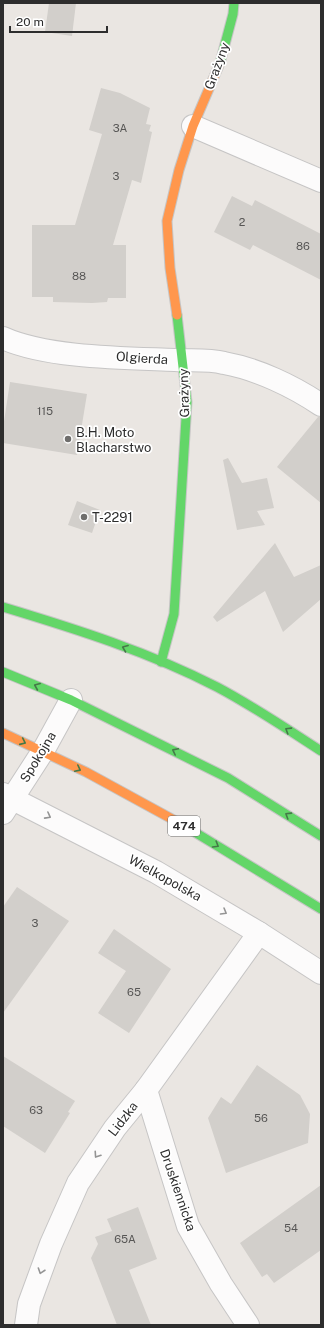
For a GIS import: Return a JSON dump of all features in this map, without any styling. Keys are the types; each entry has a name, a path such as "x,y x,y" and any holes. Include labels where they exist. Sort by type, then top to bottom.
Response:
{"main road":[{"name":"Grażyny","path":"162,662 174,614 176,594 187,402 170,268 167,221 179,170 193,126 222,57 233,14 234,3"},
{"path":"3,607 85,633 162,662 216,687 257,710 321,751"},
{"path":"3,672 71,700 228,778 321,836"},
{"name":"474","path":"3,733 43,751 132,797 294,890 321,909"}],"street":[{"path":"193,126 220,136 321,181"},
{"name":"Olgierda","path":"3,338 15,343 61,352 183,361 223,362 240,367 306,395 321,405"},
{"name":"Spokojna","path":"6,801 43,751 71,700"},
{"name":"Wielkopolska","path":"6,801 156,872 259,932 321,973"},
{"name":"Lidzka","path":"26,1325 29,1304 51,1244 78,1184 115,1128 146,1090 259,932"},
{"name":"Druskiennicka","path":"146,1090 188,1226 221,1284 248,1325"}],"building":[{"path":"49,3 76,3 72,36 45,32"},
{"path":"101,88 120,93 150,108 146,124 151,125 149,131 152,132 141,183 132,180 113,245 126,245 126,298 108,298 107,302 92,303 53,302 53,297 32,297 32,225 75,225 102,134 89,130"},
{"path":"232,196 252,206 255,200 321,234 321,280 253,245 250,250 214,232"},
{"path":"10,382 87,394 77,455 3,443 3,428"},
{"path":"318,417 321,417 321,503 277,467"},
{"path":"228,458 242,483 267,478 274,508 257,511 265,525 237,530 223,460"},
{"name":"T-2291","path":"77,501 100,510 92,533 68,525"},
{"path":"275,543 294,577 321,565 321,599 283,632 265,591 217,622 213,617"},
{"path":"17,887 69,921 3,1013 3,907"},
{"path":"114,929 171,969 129,1033 98,1013 126,971 98,953"},
{"path":"3,1056 75,1101 68,1112 70,1113 45,1153 3,1126"},
{"path":"257,1065 300,1095 310,1114 308,1143 226,1173 208,1118 221,1097 231,1104"},
{"path":"321,1185 321,1250 274,1283 267,1274 262,1277 240,1243"},
{"path":"138,1207 157,1259 129,1270 151,1325 117,1325 91,1258 98,1244 95,1237 112,1231 107,1219"}],"traffic: fast":[{"path":"220,63 233,14 234,3"},
{"path":"161,662 174,614 187,402 177,315"},
{"path":"3,607 112,642 191,674 244,702 321,751"},
{"path":"3,672 71,700 228,778 321,836"},
{"path":"183,825 321,909"}],"traffic: slow":[{"path":"177,315 170,268 167,221 179,170 193,126 220,63"},
{"path":"3,733 86,772 183,825"}],"place":[{"name":"B.H. Moto Blacharstwo","path":"68,439"},
{"name":"T-2291","path":"84,517"}]}
